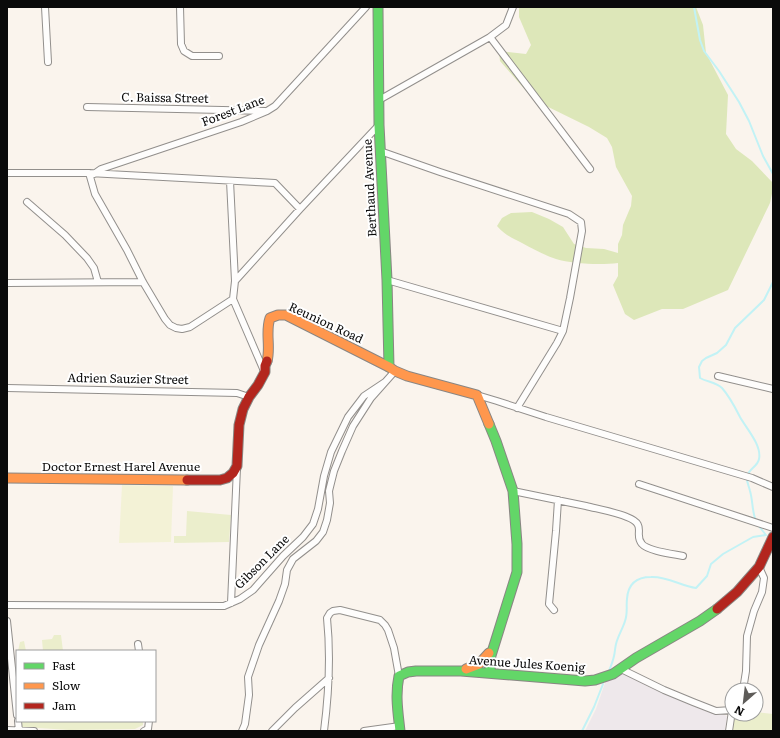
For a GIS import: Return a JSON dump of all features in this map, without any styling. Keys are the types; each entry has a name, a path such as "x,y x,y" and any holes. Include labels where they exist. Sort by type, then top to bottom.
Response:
{"street":[{"path":"45,7 48,62"},
{"path":"180,7 181,44 184,51 192,56 219,56"},
{"name":"Forest Lane","path":"91,173 241,122 267,111 275,106 366,7"},
{"name":"Berthaud Avenue","path":"378,7 380,151 392,369"},
{"path":"379,100 490,36 506,25 513,7"},
{"path":"490,36 590,169"},
{"name":"C. Baissa Street","path":"87,107 267,111"},
{"path":"235,281 379,125"},
{"path":"380,151 569,214 581,222 582,231 563,331 518,408"},
{"path":"7,173 91,173 275,183 300,209"},
{"path":"91,173 95,194 127,250 143,282 170,325 182,329 190,327 233,300"},
{"path":"230,181 235,281 233,300 265,372"},
{"path":"28,202 65,235 87,258 94,268 98,282"},
{"path":"387,280 563,331"},
{"path":"7,283 143,282"},
{"name":"Reunion Road","path":"235,470 239,425 243,409 265,372 265,366 269,354 268,324 270,318 274,315 286,315 298,320 392,369 427,382 477,396"},
{"path":"242,731 245,724 249,695 248,677 259,645 285,584 287,570 294,559 316,541 323,532 327,520 334,471 342,451 353,426 371,398 385,382 392,369"},
{"path":"718,376 773,389"},
{"name":"Gibson Lane","path":"7,605 224,606 240,599 252,590 283,556 303,537 313,524 318,509 324,476 331,452 348,417 364,396 385,382"},
{"name":"Adrien Sauzier Street","path":"7,388 237,393 249,397"},
{"path":"477,396 752,478 773,487"},
{"path":"477,396 496,441 513,491 517,544 517,572 488,662 488,672"},
{"path":"231,603 235,470"},
{"name":"Doctor Ernest Harel Avenue","path":"7,478 220,480 227,478 235,470"},
{"path":"639,484 773,528"},
{"path":"513,491 594,508 628,517 638,523 640,527 640,543 658,550 683,556"},
{"path":"554,610 549,604 558,500"},
{"name":"Avenue Jules Koenig","path":"399,676 408,672 416,671 461,671 595,680 613,674 636,658 700,621 737,592 759,566 773,537"},
{"path":"744,682 747,636 754,611 762,592 764,578 759,566"},
{"path":"324,731 330,655 327,618 333,611 340,610 380,620 385,625 394,648 399,676 397,683 397,707 400,729 364,731"},
{"path":"7,621 16,705"},
{"path":"138,644 139,650"},
{"path":"461,671 477,666 492,650"},
{"path":"482,662 488,672"},
{"path":"621,669 693,702 716,710 724,710"},
{"path":"272,731 294,708 329,678"},
{"path":"144,731 148,729 150,722"},
{"path":"7,730 34,731"}],"shaded area":[{"path":"621,672 686,703 724,715 724,722 726,722 725,731 585,731 596,709 606,680"}],"green space":[{"path":"519,7 696,7 703,25 706,53 728,95 726,134 736,149 752,161 773,183 770,203 728,290 683,309 662,309 634,320 625,314 613,285 618,276 618,263 587,264 556,259 512,238 497,226 502,218 511,213 532,212 563,227 574,244 586,248 604,249 618,253 618,244 622,235 623,225 631,206 632,196 616,167 612,147 607,138 589,127 534,100 500,61 499,51 526,54 531,45 519,17"},
{"path":"122,485 173,486 171,542 119,543"},
{"path":"187,511 231,515 229,542 174,543 174,536 186,536"},
{"path":"54,635 61,635 63,650 43,650 42,640 52,639"},
{"path":"24,641 26,650 18,650 20,642"},
{"path":"764,713 773,714 773,731 731,731 733,722 764,722"},
{"path":"22,722 143,722 143,725 135,729 70,730 22,727"}],"waterway":[{"path":"694,7 700,40 704,51 739,102 749,121 763,156 773,174"},
{"path":"756,521 747,482 748,474 757,464 759,459 756,442 722,388 714,383 700,378 699,367 702,361 717,353 726,345 735,328 764,300 773,282"},
{"path":"758,525 766,535"},
{"path":"609,671 614,658 617,641 626,618 629,589 634,582 641,578 657,577 696,588 707,576 711,564 723,554 753,537 766,535"},
{"path":"582,731 603,684"}],"traffic: fast":[{"path":"378,7 379,125 387,280 389,367"},
{"path":"489,424 513,491 517,544 517,572 489,662 491,673"},
{"path":"400,731 397,690 399,676 408,672 461,671 585,681 595,680 613,674 636,658 700,621 717,609"}],"traffic: slow":[{"path":"267,361 268,329 270,318 278,315 286,315 395,371 407,376 477,395 489,424"},
{"path":"7,478 187,480"},
{"path":"466,669 479,664 489,653"}],"traffic: jam":[{"path":"187,480 220,480 227,478 233,473 237,466 239,425 243,409 265,372 267,361"},
{"path":"717,609 737,592 759,567 773,537"}]}
